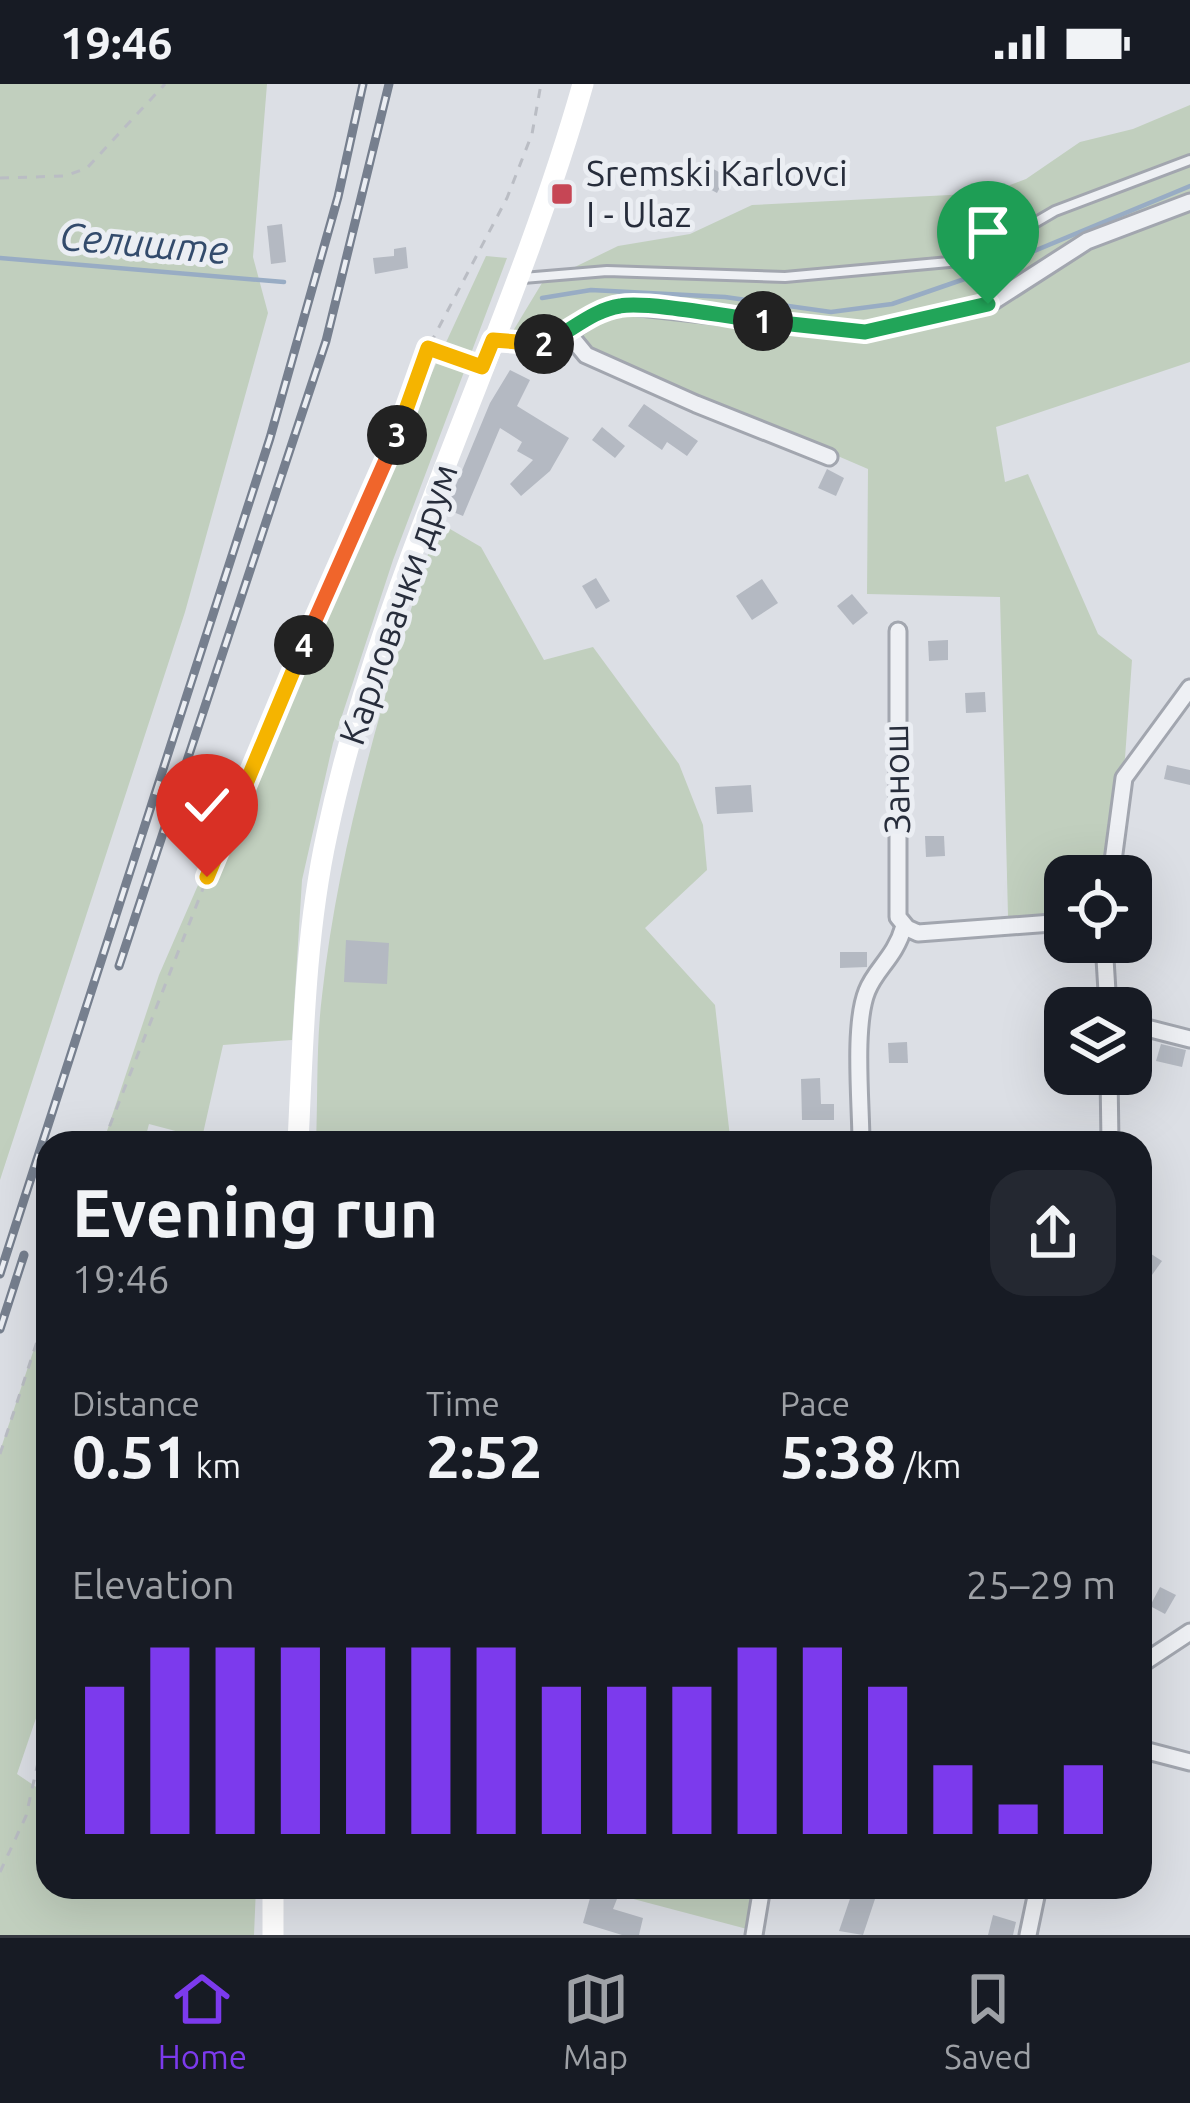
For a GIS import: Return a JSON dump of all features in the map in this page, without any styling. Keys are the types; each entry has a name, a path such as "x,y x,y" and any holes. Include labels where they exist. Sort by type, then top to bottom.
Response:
{"main road":[{"name":"Карловачки друм","path":"299,1131 309,957 332,810 407,565 548,196 583,84"},
{"path":"273,1899 273,1935"}],"street":[{"path":"493,340 542,345 622,305 865,332 988,304 1087,242 1190,202"},
{"path":"568,333 586,355 830,457"},
{"name":"Занош","path":"898,631 898,908 904,926"},
{"path":"1114,855 1124,778 1190,688"},
{"path":"861,1131 866,993 891,959 904,926 918,933 1044,924"},
{"path":"1152,1030 1190,1040"},
{"path":"1109,1095 1110,1131"},
{"path":"1152,1657 1190,1632"},
{"path":"1152,1752 1190,1762"},
{"path":"754,1935 763,1899"},
{"path":"1028,1935 1036,1899"}],"lane":[{"path":"516,279 607,271 785,277 970,260 1055,211 1190,160"}],"path":[{"path":"0,178 65,176 87,168 165,84"},
{"path":"108,1131 244,785 398,431 428,348 507,198 532,134 541,84"},
{"path":"428,348 482,367"},
{"path":"0,1454 36,1345"},
{"path":"0,1872 26,1816 36,1771"}],"green space":[{"path":"0,84 267,84 253,257 268,313 185,612 0,1180"},
{"path":"1190,105 1190,362 996,427 1005,482 1028,474 1098,634 1132,660 1125,758 1108,821 1106,855 1044,855 1044,915 1008,916 1000,597 867,594 868,469 635,369 513,331 542,283 618,246 690,234 752,205 989,193 1026,179 1080,142 1133,129"},
{"path":"486,256 507,258 393,560 333,743 302,880 292,1040 223,1045 204,1131 149,1124 147,1131 107,1131 159,975 244,779"},
{"path":"438,522 481,547 544,660 593,647 679,764 703,825 707,870 645,928 715,1005 729,1131 316,1131 320,1014 330,935 354,815"},
{"path":"36,1343 36,1718 17,1774 36,1787 36,1899 256,1899 254,1935 0,1935 0,1451"},
{"path":"633,1899 751,1899 747,1929"}],"building":[{"path":"708,166 726,176 717,193 699,183"},
{"path":"282,224 286,262 271,264 267,226"},
{"path":"406,247 408,268 375,274 373,258 394,256 394,249"},
{"path":"510,370 530,380 517,406 569,438 550,471 521,496 510,484 533,460 517,451 522,442 500,428 463,516 446,509 490,403"},
{"path":"644,404 698,441 687,456 667,442 662,450 628,426"},
{"path":"602,427 625,446 615,458 592,440"},
{"path":"827,469 844,478 836,496 818,488"},
{"path":"596,578 610,601 596,609 582,586"},
{"path":"762,579 778,603 752,620 736,596"},
{"path":"852,594 868,613 853,625 837,606"},
{"path":"948,640 948,660 929,661 928,641"},
{"path":"985,692 986,712 966,713 965,693"},
{"path":"1167,765 1190,770 1190,785 1164,779"},
{"path":"751,785 753,812 717,814 715,787"},
{"path":"925,836 944,836 945,856 926,857"},
{"path":"346,940 389,943 387,984 344,982"},
{"path":"840,952 867,952 867,967 840,968"},
{"path":"907,1042 908,1063 889,1063 888,1043"},
{"path":"1161,1044 1186,1050 1182,1067 1156,1061"},
{"path":"820,1078 821,1104 834,1104 834,1120 802,1120 801,1079"},
{"path":"1152,1255 1162,1261 1152,1275"},
{"path":"1160,1587 1176,1595 1165,1614 1152,1607"},
{"path":"590,1899 617,1899 613,1909 643,1918 639,1935 583,1923"},
{"path":"850,1899 875,1899 863,1935 839,1931"},
{"path":"993,1915 1016,1922 1013,1935 988,1935"}],"waterway":[{"name":"Селиште","path":"542,298 591,290 725,297 831,312 892,304 979,274 1190,186"},
{"name":"Селиште","path":"0,258 284,282"}],"railway":[{"path":"46,1131 270,438 338,197 363,84"},
{"path":"119,966 326,341 389,84"},
{"path":"0,1274 36,1163"},
{"path":"0,1329 24,1255"}],"place":[{"name":"Sremski Karlovci I - Ulaz","path":"562,194"}],"route":[{"path":"207,877 398,431 428,348 482,367 493,340 542,345 622,305 865,332 988,304"}]}
